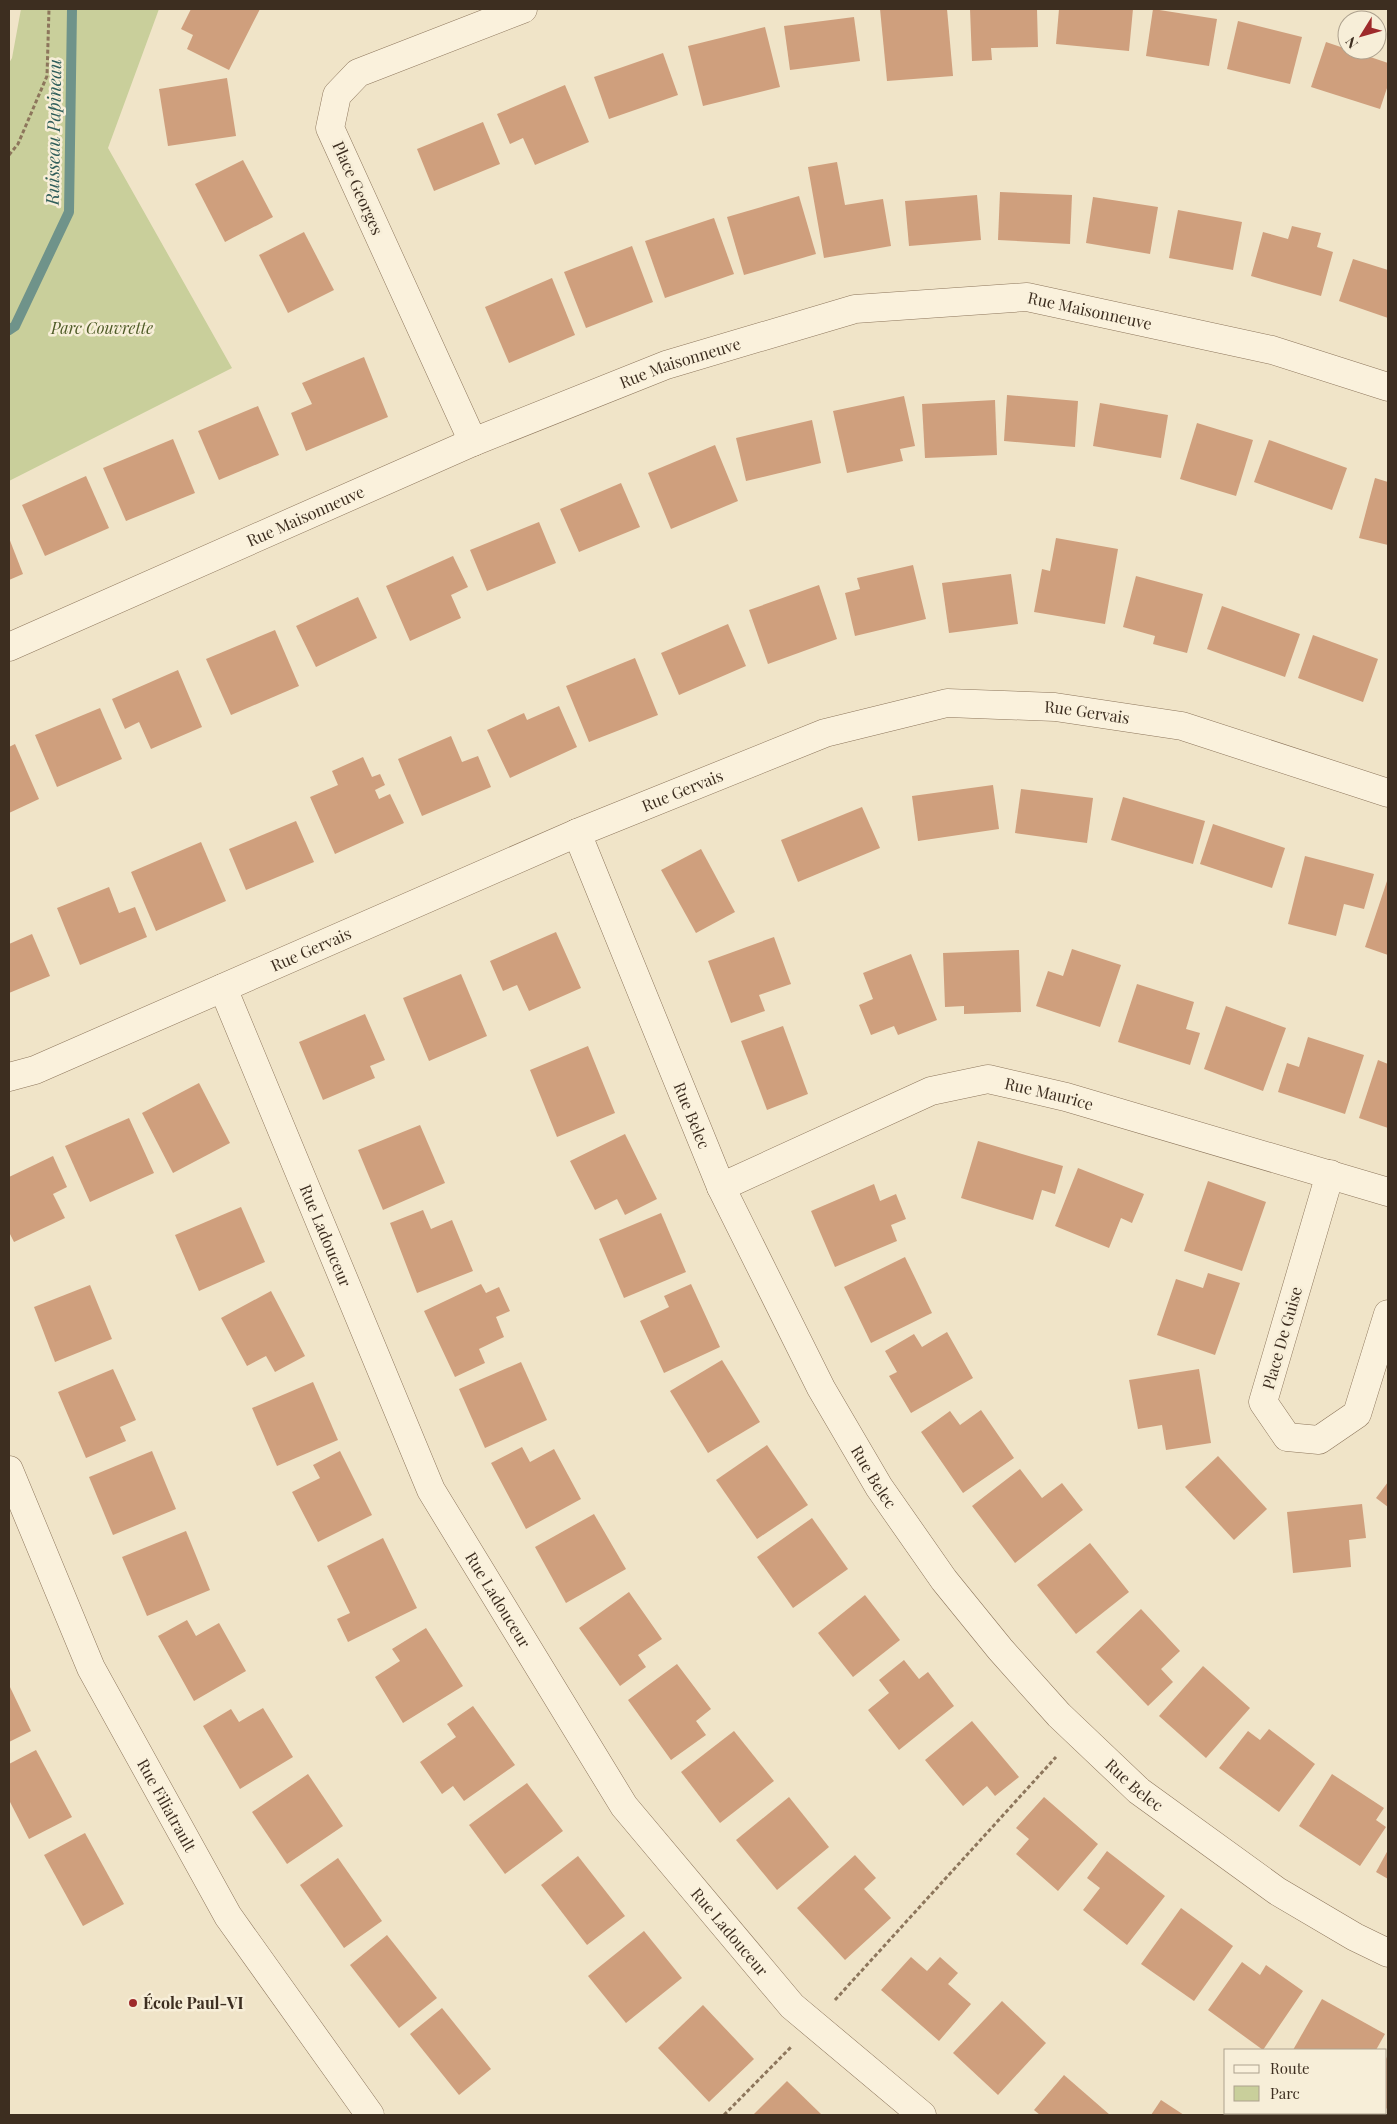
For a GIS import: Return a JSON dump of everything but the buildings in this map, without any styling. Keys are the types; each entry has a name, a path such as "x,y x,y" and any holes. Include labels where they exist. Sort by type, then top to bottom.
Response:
{"street":[{"name":"Place Georges","path":"473,442 330,128 337,95 358,74 523,9"},
{"name":"Rue Maisonneuve","path":"9,646 473,442 666,365 855,309 1027,297 1272,350 1388,387"},
{"name":"Rue Gervais","path":"9,1077 35,1070 577,833 825,732 947,703 1055,707 1182,726 1388,793"},
{"name":"Rue Belec","path":"577,833 721,1186 821,1388 855,1446 944,1580 1000,1650 1076,1734 1139,1791 1277,1891 1355,1937 1388,1953"},
{"name":"Rue Ladouceur","path":"223,988 431,1490 624,1806 792,2006 922,2115"},
{"name":"Rue Maurice","path":"721,1186 931,1091 988,1078 1066,1097 1388,1192"},
{"name":"Place De Guise","path":"1330,1174 1263,1402 1287,1437 1319,1440 1357,1414 1388,1314"},
{"name":"Rue Filiatrault","path":"9,1470 92,1668 224,1908 370,2115"}],"path":[{"path":"9,155 18,144 48,76 49,9"},
{"path":"833,2002 1060,1752"},
{"path":"724,2115 796,2042"}],"green space":[{"name":"Parc Couvrette","path":"21,9 159,9 108,148 232,368 9,481 9,63 12,58"}],"waterway":[{"name":"Ruisseau Papineau","path":"9,330 15,326 69,212 72,9"}],"place":[{"name":"École Paul-VI","path":"133,2003"}]}
